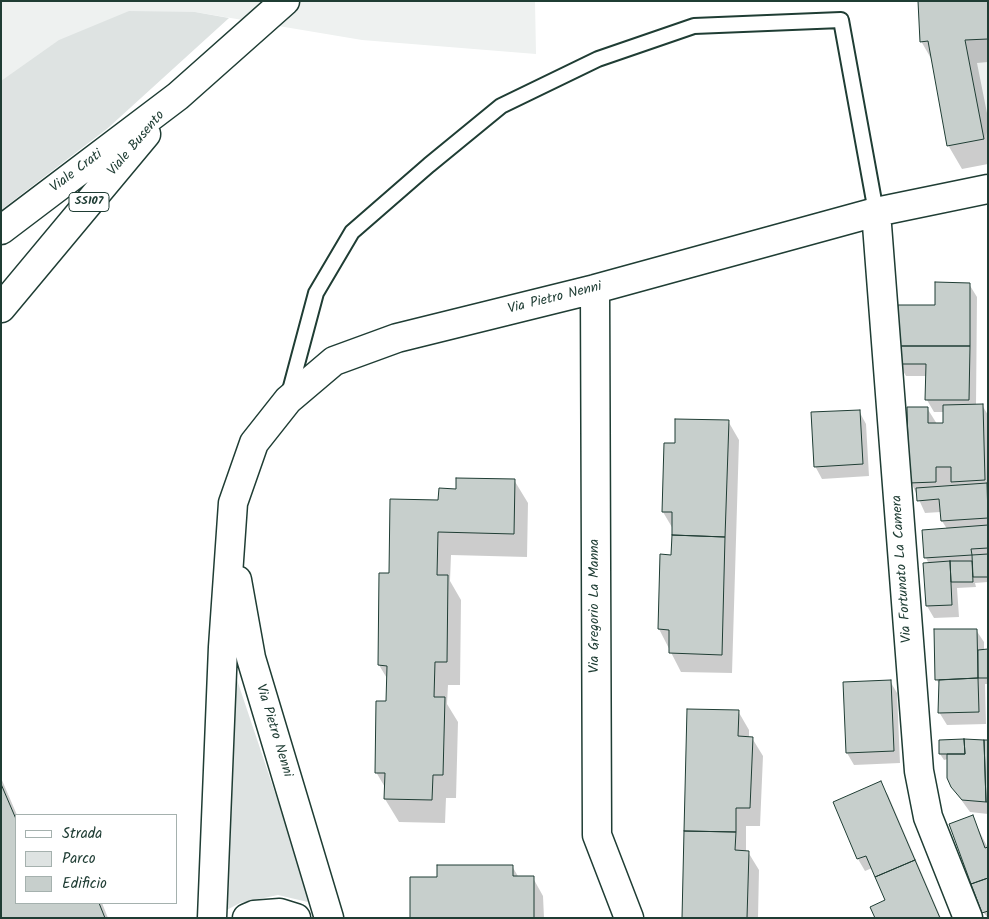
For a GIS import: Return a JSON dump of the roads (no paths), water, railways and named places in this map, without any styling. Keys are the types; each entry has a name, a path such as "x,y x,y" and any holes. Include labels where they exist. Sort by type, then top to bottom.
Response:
{"street":[{"name":"SS107","path":"178,96 285,1"},
{"name":"Viale Crati","path":"1,230 178,96"},
{"name":"Viale Busento","path":"1,308 178,96"},
{"name":"Via Pietro Nenni","path":"212,918 222,657 233,502 254,443 288,400 334,361 388,342 595,289 876,212 988,189"},
{"name":"Via Fortunato La Camera","path":"876,212 918,771 928,817 968,918"},
{"name":"Via Gregorio La Manna","path":"595,289 597,835 629,918"},
{"name":"Via Pietro Nenni","path":"230,541 252,658 329,918"},
{"path":"247,918 254,915 280,913 296,918"}],"lane":[{"path":"288,400 316,293 352,232 501,106 598,59 694,26 841,20 876,212"}]}
